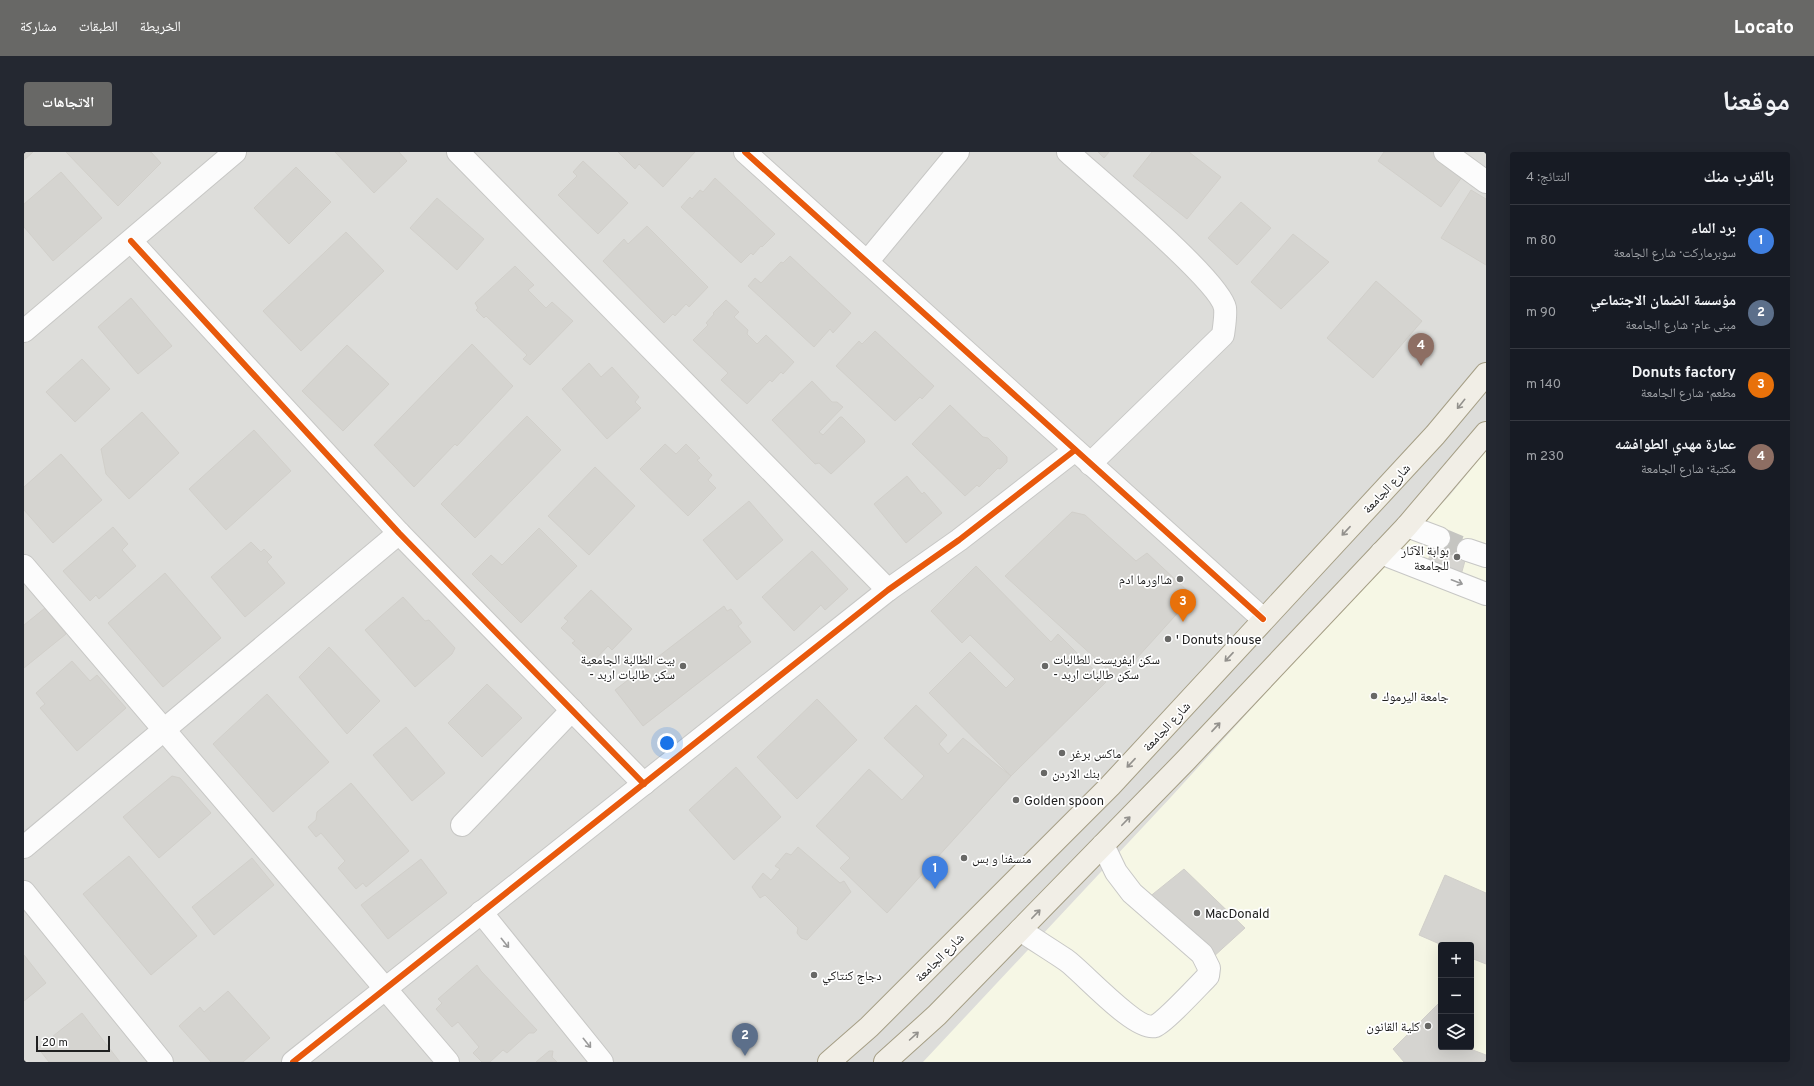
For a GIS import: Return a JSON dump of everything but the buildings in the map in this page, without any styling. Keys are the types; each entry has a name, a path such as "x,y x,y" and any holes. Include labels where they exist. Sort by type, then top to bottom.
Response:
{"main road":[{"name":"شارع الجامعة","path":"829,1062 869,1027 1110,786 1436,435 1486,374"},
{"path":"885,1062 937,1015 1103,845 1381,554 1407,526 1486,433"}],"street":[{"path":"24,330 235,152"},
{"path":"458,152 888,590"},
{"path":"745,152 1263,620"},
{"path":"867,262 958,152"},
{"path":"293,1062 888,590 1082,457 1223,335 1225,308 1217,292 1191,264 1068,152"},
{"path":"1445,152 1486,182"},
{"path":"131,241 399,533 644,784"},
{"path":"1407,526 1439,538"},
{"path":"24,847 399,533"},
{"path":"1381,554 1486,594"},
{"path":"24,566 165,729 384,989 448,1062"},
{"path":"462,825 572,710"},
{"path":"1020,930 1067,961 1124,1012 1146,1026 1155,1026 1173,1011 1208,976 1209,968 1202,954 1132,893 1116,872 1103,845"},
{"path":"24,892 162,1062"},
{"path":"481,912 602,1062"}],"shaded area":[{"path":"24,152 1486,152 1486,1062 24,1062"},
{"name":"جامعة اليرموك","path":"1486,451 1486,1062 923,1062 1171,797 1355,595 1450,495"}],"tunnel":[{"path":"1439,538 1468,550"}],"cycle path":[{"path":"745,152 1263,619"},
{"path":"131,241 399,533 644,784"},
{"path":"293,1062 888,590 959,540 1075,450"}],"place":[{"name":"عمارة مهدي الطوافشه","path":"1421,366"},
{"name":"بوابة الآثار للجامعة","path":"1457,557"},
{"name":"شااورما ادم","path":"1180,579"},
{"name":"Donuts factory","path":"1183,622"},
{"name":"' Donuts house","path":"1168,639"},
{"name":"بيت الطالبة الجامعية - سكن طالبات اربد","path":"683,666"},
{"name":"سكن ايفريست للطالبات - سكن طالبات اربد","path":"1045,666"},
{"name":"جامعة اليرموك","path":"1374,696"},
{"name":"ماكس برغر","path":"1062,753"},
{"name":"بنك الاردن","path":"1044,773"},
{"name":"Golden spoon","path":"1016,800"},
{"name":"منسفنا و بس","path":"964,858"},
{"name":"برد الماء","path":"935,889"},
{"name":"MacDonald","path":"1197,913"},
{"name":"دجاج كنتاكي","path":"814,975"},
{"name":"كلية القانون","path":"1428,1026"},
{"name":"مؤسسة الضمان الاجتماعي","path":"745,1056"}]}
